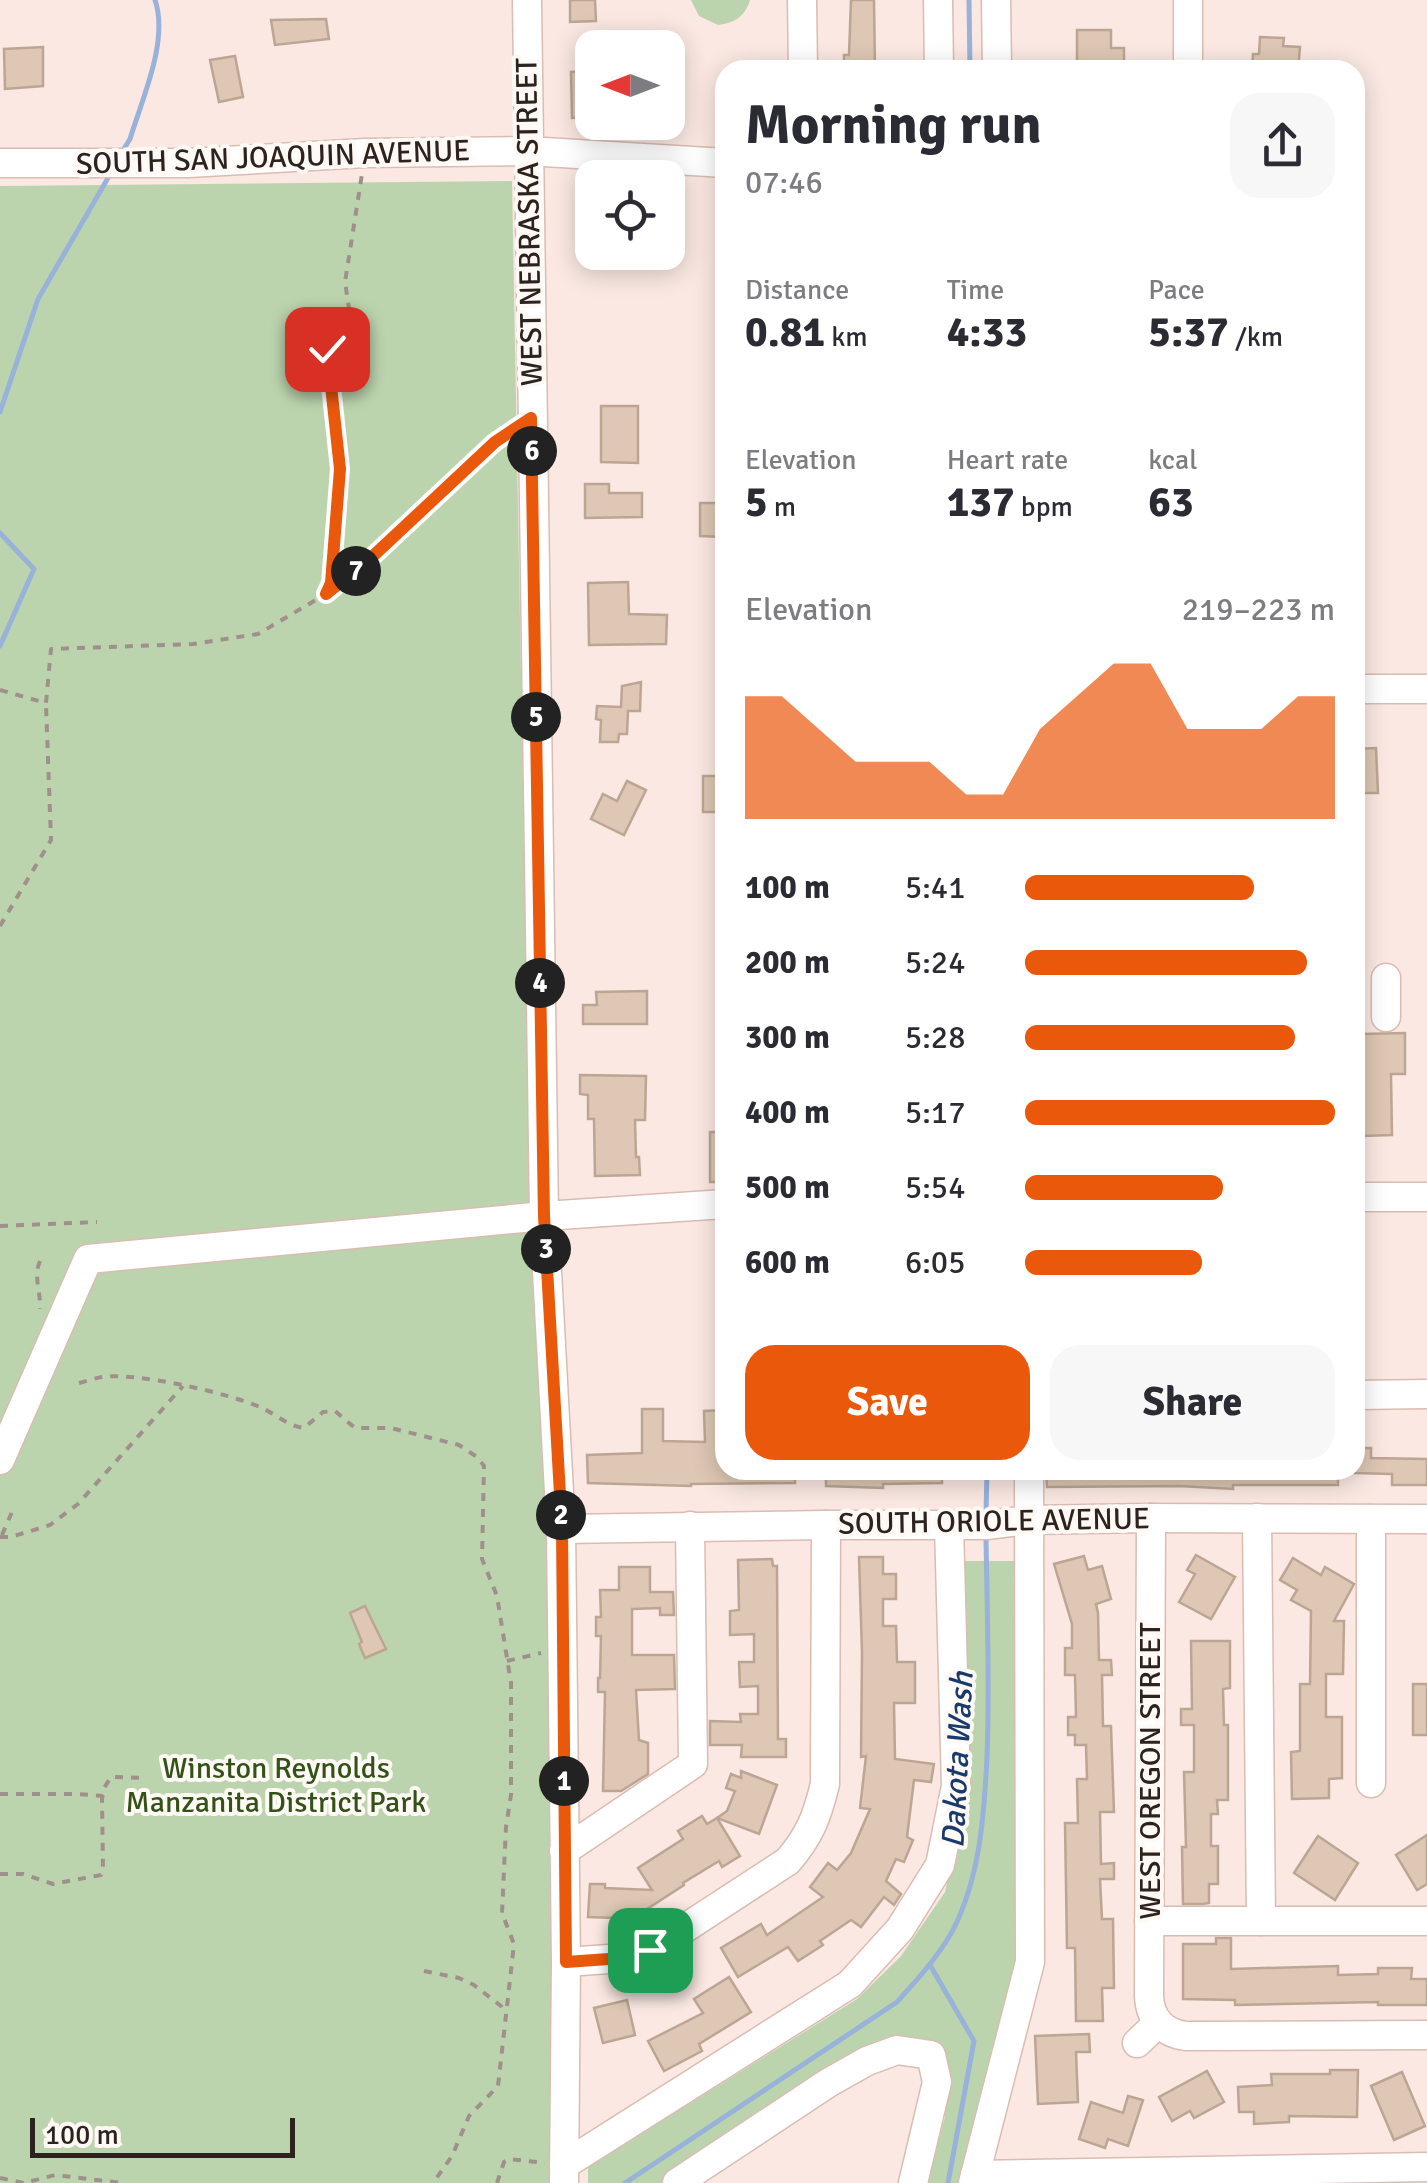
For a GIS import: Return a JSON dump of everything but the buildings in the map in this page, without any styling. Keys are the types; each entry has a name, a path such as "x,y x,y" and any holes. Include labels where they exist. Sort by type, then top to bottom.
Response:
{"street":[{"name":"WEST NEBRASKA STREET","path":"526,0 544,1216 562,1529 564,2174"},
{"path":"802,0 803,60"},
{"path":"938,0 939,60"},
{"path":"996,0 996,60"},
{"path":"1188,0 1188,60"},
{"name":"SOUTH SAN JOAQUIN AVENUE","path":"0,163 188,163 366,153 528,151 715,162"},
{"path":"1365,689 1427,689"},
{"path":"1386,978 1386,1017"},
{"path":"1365,1197 1427,1196"},
{"path":"0,1460 88,1259 544,1216 715,1205"},
{"path":"1365,1395 1427,1394"},
{"path":"1030,1480 1030,1962 974,2179 1427,2167"},
{"name":"SOUTH ORIOLE AVENUE","path":"562,1529 986,1525 1029,1520 1151,1518 1427,1519"},
{"name":"WEST OREGON STREET","path":"1151,1518 1150,2004 1158,2022"},
{"path":"1257,1518 1261,1921"},
{"path":"1370,1519 1370,1782"},
{"path":"566,1962 623,1958 650,1950 788,1861 805,1841 818,1815 824,1784 826,1524"},
{"path":"564,2174 850,1984 900,1929 940,1865 956,1786 948,1525"},
{"path":"564,1851 693,1764 690,1526"},
{"path":"1149,1922 1427,1920"},
{"path":"1137,2043 1158,2022 1168,2031 1186,2036 1427,2035"},
{"path":"677,2183 867,2060 897,2050 931,2055 937,2082 913,2183"}],"path":[{"path":"326,594 331,583 340,469 327,349 350,315 345,282 366,153"},
{"path":"0,926 51,840 46,703 51,649 193,644 258,634 326,594 372,557 495,442 531,418"},
{"path":"0,690 46,703"},
{"path":"0,1226 96,1222"},
{"path":"37,1322 42,1292 36,1278 40,1261"},
{"path":"80,1384 102,1377 127,1376 208,1390 262,1408 294,1427 304,1428 323,1412 335,1411 356,1428 391,1428 459,1445 484,1466 482,1559 497,1596 511,1683 510,1795 502,1913 514,1944 498,2086 469,2116 452,2156 433,2183"},
{"path":"0,1538 50,1525 78,1504 183,1386"},
{"path":"0,1538 12,1512"},
{"path":"507,1661 562,1648"},
{"path":"0,1874 24,1874 52,1884 101,1875 104,1788 111,1777 145,1778"},
{"path":"0,1794 103,1796"},
{"path":"424,1972 459,1978 474,1985 502,2006 506,2015"},
{"path":"497,2183 504,2162 509,2159 564,2174"},
{"path":"0,2178 24,2182 55,2175 122,2183"}],"green space":[{"path":"691,0 750,0 738,18 718,25 699,16"},
{"name":"Winston Reynolds Manzanita District Park","path":"512,181 530,1168 551,1526 554,2183 0,2183 0,186"},
{"path":"962,1561 1019,1561 1019,1965 961,2183 927,2183 945,2117 947,2070 935,2041 887,2041 844,2063 663,2183 588,2183 588,2167 857,1999 901,1956 945,1892 962,1814"}],"waterway":[{"path":"122,152 130,139 156,51 159,33 155,0"},
{"name":"Dakota Wash","path":"969,0 970,60"},
{"path":"0,412 38,299 112,171"},
{"path":"0,533 34,569 0,646"},
{"name":"Dakota Wash","path":"986,1515 987,1480"},
{"name":"Dakota Wash","path":"625,2183 897,2002 953,1930 975,1868 984,1802 988,1703 986,1536"},
{"path":"930,1965 974,2041 948,2183"}],"route":[{"path":"327,349 340,469 331,583 326,594 372,557 495,442 531,418 544,1216 562,1529 566,1962 623,1958 650,1950"}]}
